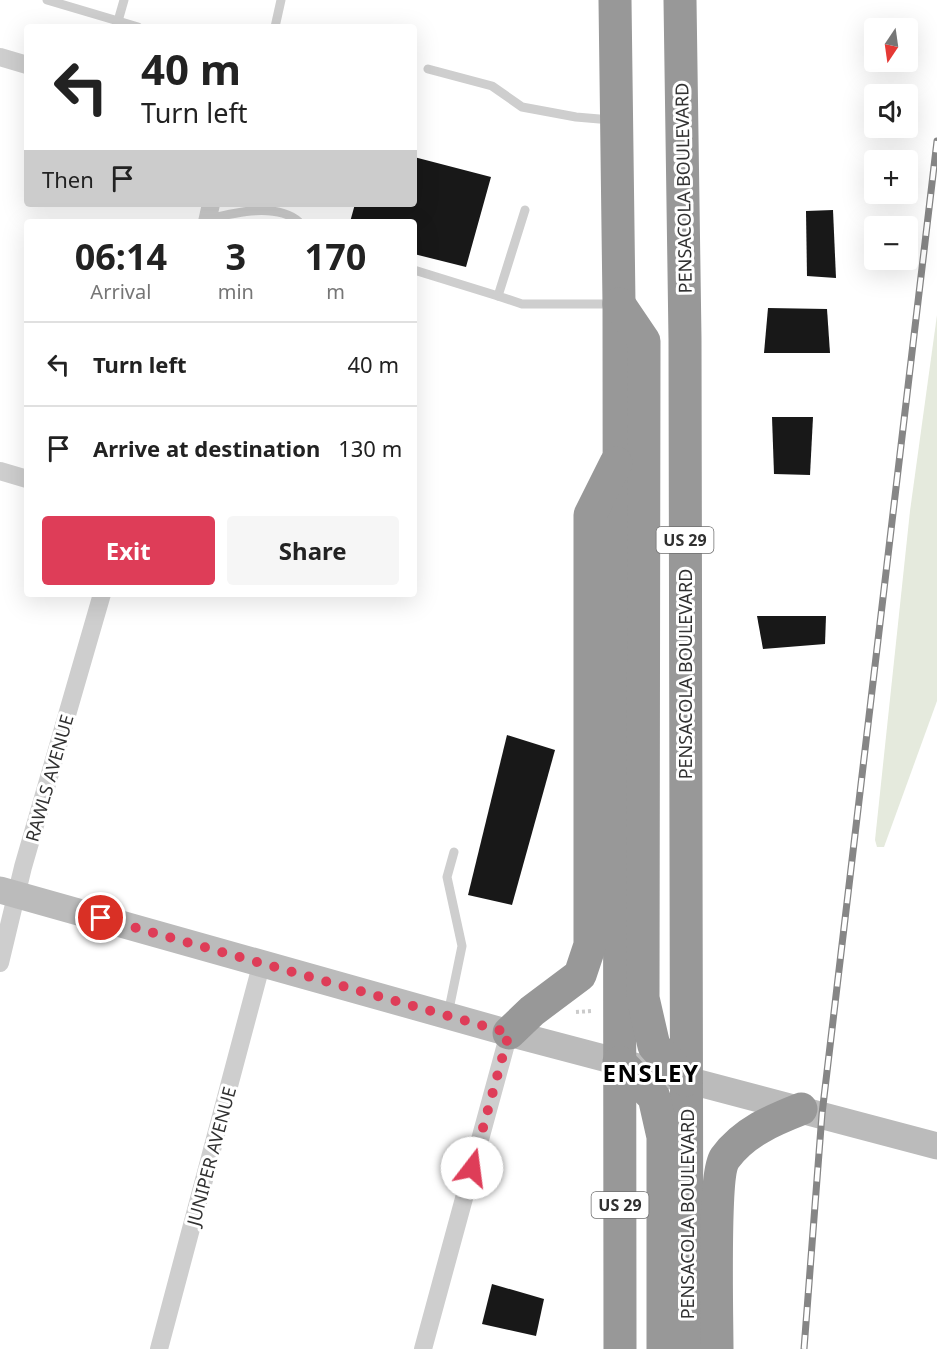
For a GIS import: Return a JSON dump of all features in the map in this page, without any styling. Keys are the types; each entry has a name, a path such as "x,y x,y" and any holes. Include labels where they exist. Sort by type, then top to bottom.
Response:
{"highway":[{"name":"US 29","path":"615,0 619,304 620,1349"},
{"name":"PENSACOLA BOULEVARD","path":"680,0 684,327 687,1349"},
{"path":"619,304 644,341 643,998 654,1046 686,1080"},
{"path":"509,1033 532,1011 580,975 590,945 590,515 619,456"},
{"path":"619,1062 654,1097 663,1137 663,1349"},
{"path":"717,1349 718,1207 723,1160 744,1137 772,1120 801,1109"}],"street":[{"path":"0,57 24,64"},
{"path":"0,471 24,478"},
{"name":"RAWLS AVENUE","path":"0,963 8,893 101,597"},
{"path":"8,893 262,962 509,1033 937,1146"},
{"name":"JUNIPER AVENUE","path":"159,1349 262,962"},
{"path":"423,1349 509,1033"}],"lane":[{"path":"47,0 128,24"},
{"path":"118,21 124,0"},
{"path":"269,0 281,2 276,24"},
{"path":"428,69 492,86 522,107 576,117 617,120"},
{"path":"498,296 525,210"},
{"path":"209,215 264,212 291,216 295,219"},
{"path":"417,271 532,304 619,304"},
{"path":"448,1016 462,946 447,876 454,852"}],"shaded area":[{"path":"937,315 937,701 884,847 877,847 875,840 910,511"}],"building":[{"path":"417,158 491,177 466,267 417,255 417,219 351,219 354,207 417,207"},
{"path":"833,210 836,278 807,276 806,211"},
{"path":"768,308 827,309 830,353 764,353"},
{"path":"772,417 813,417 810,475 774,474"},
{"path":"757,616 826,616 825,644 763,649"},
{"path":"507,735 555,750 512,905 468,895"},
{"path":"492,1284 544,1299 536,1336 482,1324"}],"railway":[{"path":"804,1349 822,1114 937,141"}],"district":[{"name":"ENSLEY","path":"651,1072"}],"route":[{"path":"101,918 509,1033 472,1168"}]}
